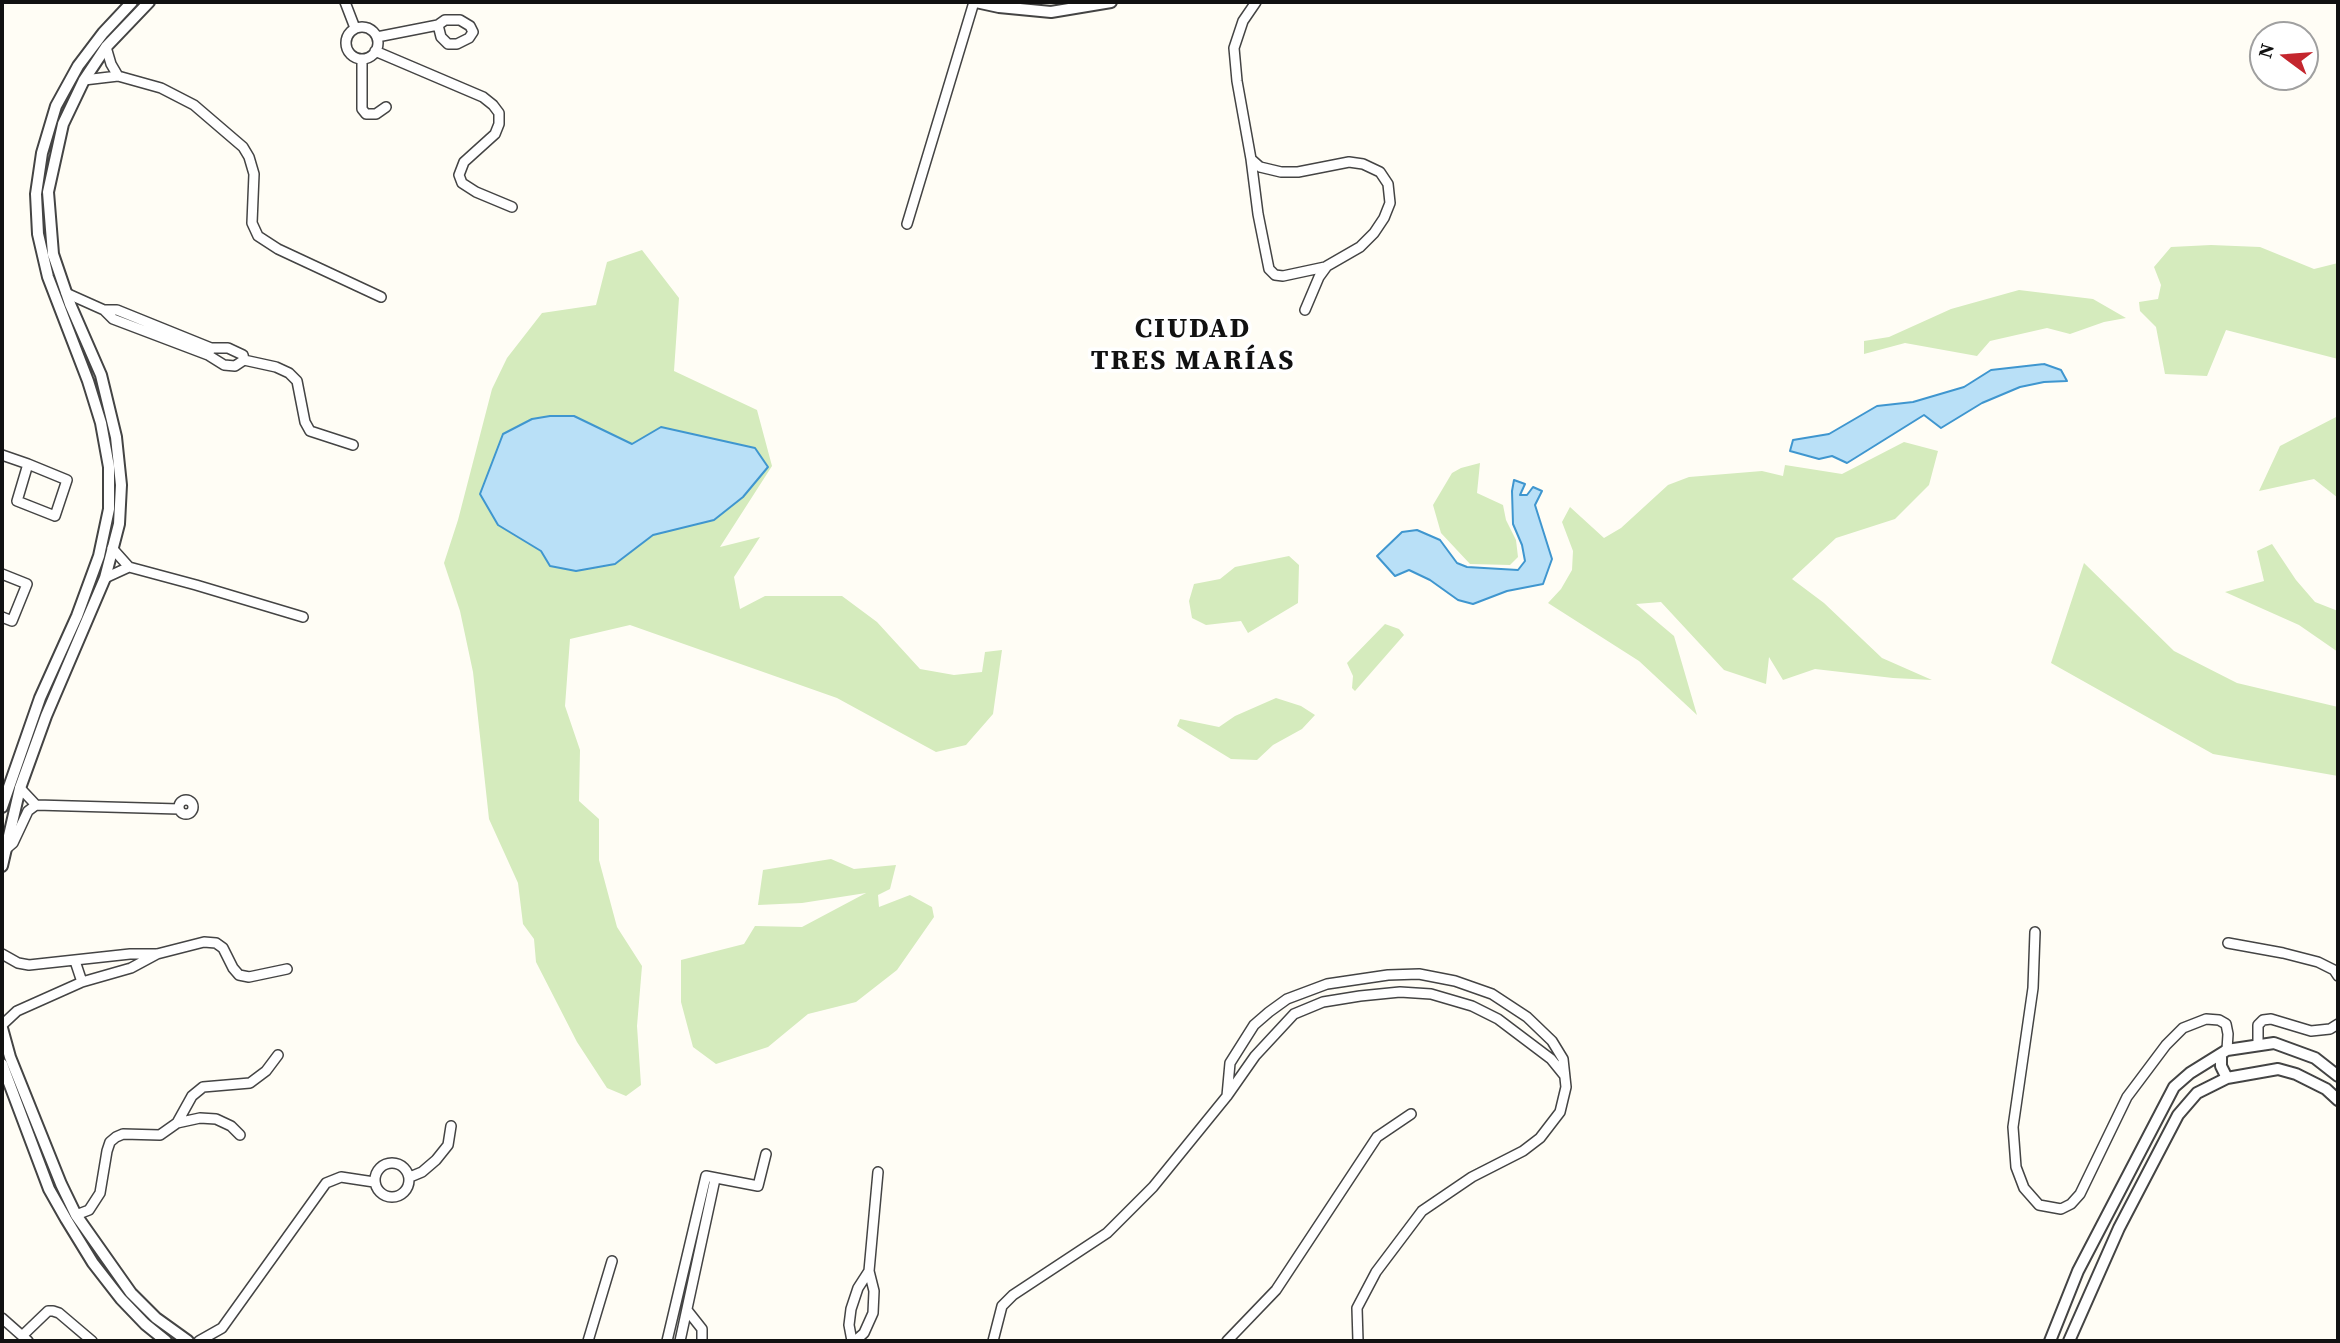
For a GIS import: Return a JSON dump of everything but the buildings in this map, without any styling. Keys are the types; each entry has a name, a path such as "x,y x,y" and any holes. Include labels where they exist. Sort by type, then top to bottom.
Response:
{"street":[{"path":"2,807 40,698 77,616 99,556 109,509 109,467 101,424 88,381 48,277 37,234 36,194 43,153 56,106 78,66 103,33 132,2"},
{"path":"3,857 20,788 46,716 105,578 118,524 121,485 116,437 101,375 73,313 52,254 48,192 63,124 84,80 106,47 149,2"},
{"path":"345,2 355,28"},
{"path":"907,224 975,2 999,7 1052,7 1111,2"},
{"path":"1251,159 1260,167 1281,172 1298,172 1349,162 1363,164 1380,172 1388,184 1390,203 1374,233 1360,247 1327,266 1283,276 1275,275 1269,268 1258,214 1234,48 1244,21 1256,2"},
{"path":"377,37 438,25"},
{"path":"365,27 377,37 375,51 369,57 362,59 351,55 346,47 347,36 355,28 365,27"},
{"path":"106,47 118,76"},
{"path":"375,51 483,97 493,105 499,113 495,134 464,162 459,175 462,183 476,192 512,207"},
{"path":"362,59 362,108 366,114 376,114 386,107"},
{"path":"84,80 118,76 161,88 194,105 243,147 249,157 254,174 252,223 258,236 278,249 381,297"},
{"path":"1305,310 1319,276 1327,266"},
{"path":"66,293 104,310 117,310 210,351 224,365 235,366 244,360 276,367 289,373 297,381 305,422 310,431 353,445"},
{"path":"73,313 90,304"},
{"path":"210,351 218,346 238,352 243,355 244,360"},
{"path":"88,381 101,375"},
{"path":"2,455 28,464 67,480 55,516 17,501 28,464"},
{"path":"112,548 129,567 303,617"},
{"path":"105,578 129,567"},
{"path":"2,574 27,583 12,621 2,617"},
{"path":"20,788 36,805"},
{"path":"3,857 13,843 28,811 36,805 179,809"},
{"path":"2035,932 2034,988 2013,1127 2016,1167 2024,1188 2039,1205 2061,1209 2080,1194 2127,1097 2166,1045 2183,1028 2207,1019 2226,1024 2228,1034 2221,1066 2227,1078"},
{"path":"188,1341 156,1318 131,1293 76,1215 10,1057 2,1026 17,1011 82,982 131,968 157,954 204,942 216,943 223,948 239,975 249,977 287,968"},
{"path":"2228,943 2318,962 2334,970 2338,976"},
{"path":"2,954 18,963 29,965 130,954 157,954"},
{"path":"75,961 82,982"},
{"path":"1227,1096 1230,1063 1254,1025 1269,1012 1287,999 1327,984 1388,975 1419,974 1455,981 1492,995 1527,1017 1552,1041 1563,1059 1566,1087 1560,1112 1540,1138 1523,1151 1472,1177 1422,1211 1376,1272 1357,1308 1358,1341"},
{"path":"993,1341 1002,1306 1013,1295 1107,1233 1153,1186 1227,1096 1255,1056 1294,1014 1323,1002 1400,992 1431,994 1481,1010 1518,1033 1551,1059 1564,1075"},
{"path":"2258,1044 2258,1026 2263,1020 2271,1019 2311,1031 2330,1029 2338,1024"},
{"path":"2050,1341 2078,1271 2174,1087 2190,1073 2224,1052 2258,1044 2274,1043 2315,1058 2338,1076"},
{"path":"2274,1043 2280,1056 2278,1069"},
{"path":"177,1123 191,1096 202,1087 250,1083 266,1071 278,1055"},
{"path":"2,1065 49,1188 93,1262 121,1299 166,1341"},
{"path":"2069,1341 2119,1228 2178,1115 2197,1093 2227,1078 2278,1069 2326,1088 2338,1100"},
{"path":"1227,1341 1276,1290 1377,1137 1411,1114"},
{"path":"76,1215 89,1210 100,1193 110,1142 123,1134 160,1135 177,1123 200,1118 216,1119 240,1135"},
{"path":"410,1177 422,1172 436,1160 448,1145 451,1126"},
{"path":"667,1341 706,1176 758,1186 766,1154"},
{"path":"390,1162 403,1165 410,1177 406,1191 394,1198 380,1194 374,1182 377,1168 390,1162"},
{"path":"869,1272 858,1289 851,1308 849,1325 853,1341 864,1333 873,1313 874,1291 869,1272 878,1172"},
{"path":"199,1341 222,1328 326,1183 341,1177 374,1182"},
{"path":"680,1341 715,1179"},
{"path":"49,1188 61,1184"},
{"path":"588,1341 612,1261"},
{"path":"676,1299 687,1305 702,1329 702,1341"},
{"path":"2,1318 26,1338 48,1311 53,1311 92,1341"},
{"path":"222,1328 222,1341"}],"green space":[{"path":"2171,247 2260,247 2314,269 2338,263 2338,359 2226,330 2207,376 2165,374 2156,327 2140,311 2139,302 2158,299 2161,285 2154,267"},
{"path":"642,250 679,298 674,371 757,410 772,466 720,547 760,537 734,577 740,609 765,596 842,596 877,622 920,669 954,675 982,672 985,652 1002,650 993,714 966,745 936,752 837,698 630,625 570,639 565,706 580,750 579,801 599,819 599,860 617,927 642,966 637,1026 641,1085 626,1096 607,1088 577,1042 536,962 534,939 523,924 518,883 489,819 473,672 460,611 444,563 492,389 507,358 542,313 596,305 607,262"},
{"path":"2019,290 2093,299 2126,318 2104,322 2070,334 2047,328 1990,341 1977,356 1905,343 1864,354 1864,341 1889,337 1951,309"},
{"path":"2338,416 2338,498 2314,479 2259,491 2280,446"},
{"path":"1904,442 1938,451 1929,485 1895,519 1836,538 1792,579 1824,603 1882,658 1932,680 1815,669 1783,680 1769,657 1766,684 1724,670 1661,602 1636,604 1674,636 1697,715 1639,661 1548,603 1561,589 1572,570 1573,551 1562,522 1570,507 1604,538 1621,528 1668,485 1689,477 1762,471 1783,476 1785,465 1842,474"},
{"path":"1480,463 1477,493 1503,505 1506,520 1516,540 1518,557 1510,565 1470,564 1441,533 1433,505 1452,473"},
{"path":"2272,544 2296,580 2315,602 2338,611 2338,652 2299,625 2225,592 2264,581 2257,551"},
{"path":"1289,556 1299,565 1298,603 1248,633 1241,621 1206,625 1192,618 1189,601 1194,584 1220,579 1235,567"},
{"path":"2084,563 2174,651 2237,683 2338,707 2338,776 2213,754 2051,663"},
{"path":"1385,624 1399,629 1404,635 1355,691 1352,688 1353,676 1347,663"},
{"path":"1276,698 1301,706 1315,715 1302,729 1273,745 1257,760 1231,759 1177,726 1180,719 1219,727 1235,716"},
{"path":"831,859 854,869 896,865 890,889 878,895 879,907 910,895 932,907 934,917 897,970 856,1002 808,1014 768,1047 716,1064 693,1047 681,1002 681,960 744,944 755,926 802,927 866,893 802,903 758,905 763,870"}],"water":[{"path":"2044,364 2061,370 2067,381 2020,387 1982,403 1941,428 1924,415 1847,463 1832,456 1819,459 1790,451 1793,440 1829,434 1877,406 1913,402 1964,387 1991,370"},
{"path":"574,416 632,444 661,427 755,448 768,467 743,497 714,520 653,535 615,564 576,571 550,566 541,551 498,525 480,494 503,434 532,419"},
{"path":"1514,480 1525,484 1520,495 1527,495 1533,487 1542,491 1535,505 1552,559 1543,584 1507,591 1473,604 1458,600 1430,580 1409,570 1395,576 1377,556 1402,532 1417,530 1440,540 1457,563 1467,567 1518,570 1525,561 1513,524"}],"district":[{"name":"CIUDAD TRES MARÍAS","path":"1193,346"}]}
